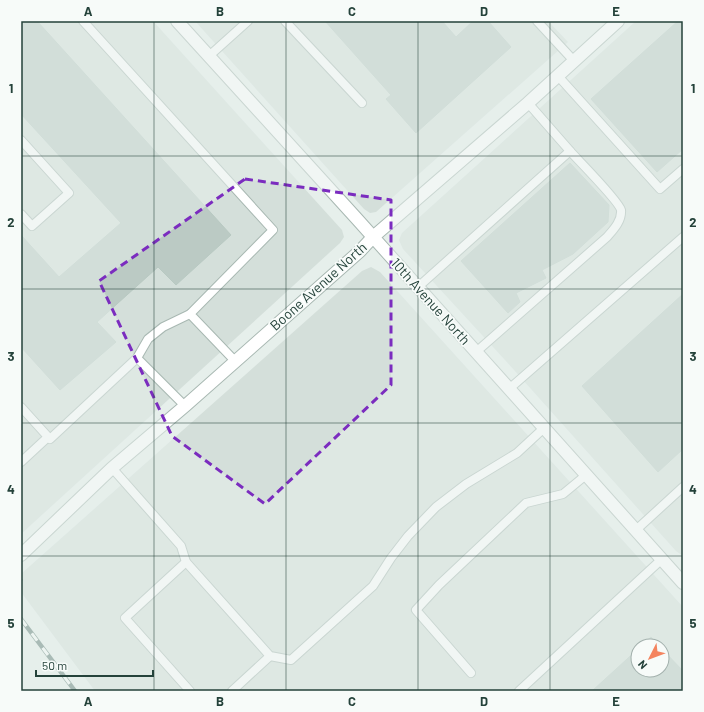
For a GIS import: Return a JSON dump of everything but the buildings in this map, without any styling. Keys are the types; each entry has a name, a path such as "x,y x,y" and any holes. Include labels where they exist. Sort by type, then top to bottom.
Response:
{"street":[{"name":"10th Avenue North","path":"176,21 373,237 683,583"},
{"name":"Boone Avenue North","path":"21,554 112,468 185,406 360,251 373,237 528,103 618,21"}],"lane":[{"path":"21,462 48,437 50,439 137,358 148,339 163,327 190,314 273,230 83,21"},
{"path":"209,56 248,21"},
{"path":"285,21 362,103"},
{"path":"537,21 574,61"},
{"path":"558,76 660,189 683,169"},
{"path":"476,352 607,237 615,228 620,218 621,209 615,200 528,103"},
{"path":"21,140 69,193 32,226 21,214"},
{"path":"418,287 570,151"},
{"path":"509,389 683,237"},
{"path":"190,314 235,361"},
{"path":"137,358 185,406"},
{"path":"21,407 48,437"},
{"path":"112,468 180,546 186,562 270,656 291,660 372,586 408,536 436,507 466,484 518,453 544,428"},
{"path":"471,673 416,610 439,585 526,503 563,494 586,475"},
{"path":"636,530 683,487"},
{"path":"519,691 662,559"},
{"path":"186,562 125,618 190,691"},
{"path":"232,691 270,656"}],"highlighted area":[{"path":"245,179 391,200 391,385 265,504 172,436 99,281"}],"shaded area":[{"path":"21,21 153,21 342,230 344,237 340,243 21,534"},
{"path":"195,21 548,21 568,42 376,212 370,213 364,209"},
{"path":"636,21 683,21 683,556 676,551 505,360 403,249 399,240 402,233"},
{"path":"371,267 380,272 683,607 683,691 95,691 21,592 21,574 362,271"}],"railway":[{"path":"21,619 75,691"}]}
